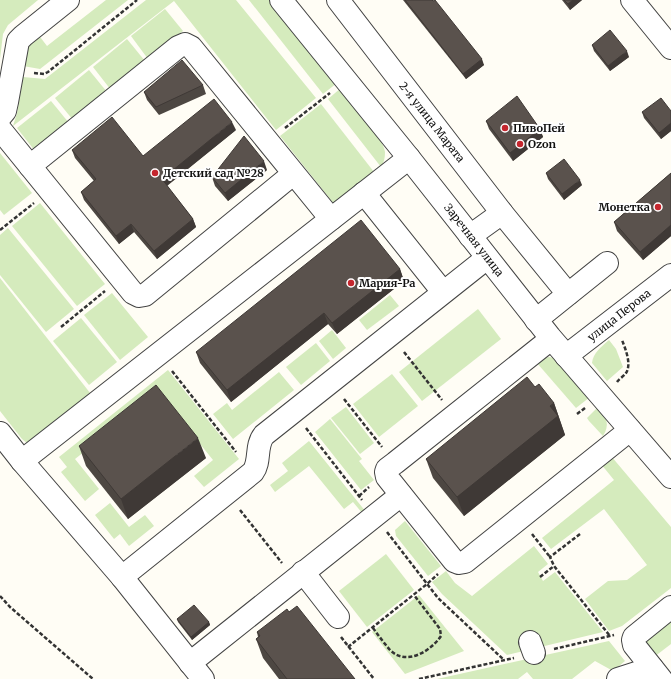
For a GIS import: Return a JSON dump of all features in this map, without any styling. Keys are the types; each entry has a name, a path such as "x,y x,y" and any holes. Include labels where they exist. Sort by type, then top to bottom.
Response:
{"street":[{"path":"0,117 5,111 18,41 68,0"},
{"name":"Заречная улица","path":"281,0 409,158 536,320 671,477"},
{"name":"2-я улица Марата","path":"338,0 502,213 568,294"},
{"path":"632,0 671,48"},
{"path":"30,166 178,47 185,44 191,47 331,220"},
{"path":"0,128 133,294 140,296 145,295 293,174"},
{"path":"22,461 409,158"},
{"path":"364,193 443,292"},
{"path":"470,236 502,213"},
{"path":"122,577 253,472 256,468 260,440 264,435 487,258"},
{"path":"536,320 607,263"},
{"name":"улица Перова","path":"566,356 671,275"},
{"path":"551,338 387,469 387,477 454,561 459,563 465,562 630,430"},
{"path":"0,433 22,461 122,577 197,671 303,572 401,494"},
{"path":"303,572 338,617"},
{"path":"618,679 656,673 634,645 633,640 634,637 671,607"}],"path":[{"path":"29,73 39,74 48,72 137,0"},
{"path":"284,128 346,80"},
{"path":"0,230 50,190"},
{"path":"61,327 121,278"},
{"path":"390,335 454,416"},
{"path":"611,387 627,372 628,366 622,341 618,336"},
{"path":"159,354 253,472"},
{"path":"330,382 395,463"},
{"path":"293,412 438,598 504,660"},
{"path":"550,557 580,534"},
{"path":"537,540 550,557 554,566 610,636"},
{"path":"348,647 414,595 454,561"},
{"path":"540,577 554,566"},
{"path":"373,628 391,651 399,656 410,657 422,654 436,644 441,636 440,629 414,595"},
{"path":"0,596 10,607 93,679"}],"green space":[{"path":"0,0 38,0 8,25 3,34 0,59"},
{"path":"106,0 128,0 40,69 23,66 26,45 37,33 47,46"},
{"path":"146,0 236,0 316,98 276,130 174,1 13,126 17,113 23,77 45,79"},
{"path":"249,0 270,0 337,83 323,94"},
{"path":"165,9 183,31 148,59 131,36"},
{"path":"127,39 145,61 111,90 93,67"},
{"path":"89,70 107,92 73,120 55,98"},
{"path":"341,88 373,129 383,145 385,156 381,167 328,99"},
{"path":"51,101 69,123 35,151 17,128"},
{"path":"321,104 374,172 334,204 280,136"},
{"path":"0,153 32,193 4,215 0,210"},
{"path":"40,203 105,284 77,306 12,226"},
{"path":"8,228 74,309 46,332 0,275 0,235"},
{"path":"0,278 94,398 32,443 27,443 22,439 0,411"},
{"path":"112,293 148,337 120,360 84,315"},
{"path":"390,295 399,306 367,330 359,320"},
{"path":"478,309 501,339 422,401 399,372"},
{"path":"81,318 117,362 89,385 53,341"},
{"path":"332,330 346,348 333,359 319,341"},
{"path":"609,340 616,349 623,367 607,381 592,363 596,353"},
{"path":"316,343 330,361 301,385 286,367"},
{"path":"544,358 555,358 590,397 576,408 537,363"},
{"path":"168,370 239,459 204,487 194,476 213,460 159,393 75,459 99,489 85,501 61,472 67,467 59,457"},
{"path":"279,372 294,390 233,439 213,414 227,403 232,410"},
{"path":"392,374 418,406 379,437 353,404"},
{"path":"346,407 374,443 360,454 331,418"},
{"path":"598,407 604,414 607,425 603,436 587,418"},
{"path":"330,419 362,459 359,461 374,480 361,490 315,432"},
{"path":"309,441 366,512 363,514 353,502 344,509 309,466 275,492 270,485 288,471 282,463"},
{"path":"611,456 671,527 671,588 622,626 609,631 585,599 608,581 627,580 647,565 604,509 551,549 542,538 614,480 601,464"},
{"path":"110,503 129,527 145,515 154,526 129,546 120,534 114,539 95,515"},
{"path":"405,521 441,566 428,576 396,536 395,530"},
{"path":"534,546 548,564 538,572 543,581 555,572 603,632 507,655 442,594 432,582 446,571 455,583 472,596"},
{"path":"386,554 414,590 367,627 339,591"},
{"path":"419,595 464,651 405,674 372,632"},
{"path":"671,619 671,644 654,657 642,642"},
{"path":"609,641 625,661 613,671 595,661 572,679 533,679 527,672 518,679 437,679"}],"building":[{"path":"405,0 435,0 482,59 463,74"},
{"path":"564,0 573,0 568,4"},
{"path":"610,30 627,51 608,66 592,45"},
{"path":"182,60 203,85 156,107 144,92"},
{"path":"517,96 540,129 510,153 486,121"},
{"path":"661,98 671,111 671,123 659,133 642,112"},
{"path":"214,99 232,122 162,179 193,219 154,251 131,224 116,236 81,192 96,179 72,150 112,117 143,156"},
{"path":"244,136 264,161 225,193 212,177"},
{"path":"564,159 580,180 562,194 546,173"},
{"name":"Монетка","path":"671,173 671,225 640,252 614,222"},
{"path":"361,220 400,269 332,323 324,313 227,390 196,352"},
{"path":"527,377 535,387 539,384 554,403 550,406 558,416 457,497 426,459"},
{"path":"156,385 198,438 121,499 79,446"},
{"path":"194,605 209,622 191,637 177,619"},
{"path":"297,606 355,679 287,679 256,639 260,636 257,632 287,609 289,612"}],"place":[{"name":"ПивоПей","path":"505,128"},
{"name":"Ozon","path":"520,144"},
{"name":"Детский сад №28","path":"155,173"},
{"name":"Монетка","path":"658,207"},
{"name":"Мария-Ра","path":"351,283"}]}
